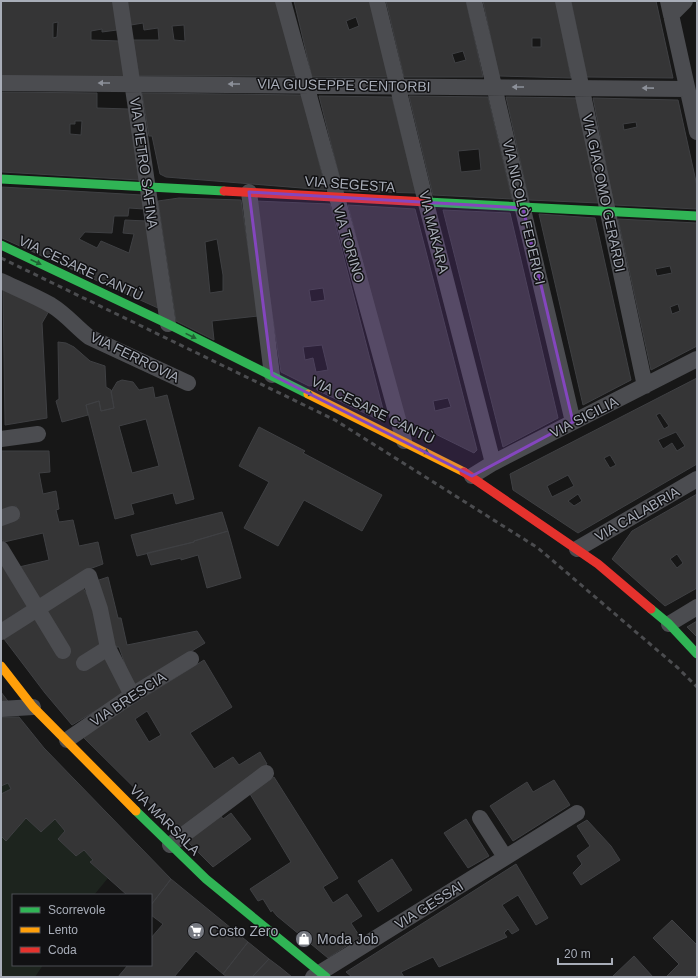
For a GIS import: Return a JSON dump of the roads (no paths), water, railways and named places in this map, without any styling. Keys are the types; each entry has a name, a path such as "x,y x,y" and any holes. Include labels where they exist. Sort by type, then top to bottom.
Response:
{"street":[{"name":"VIA PIETRO SAFINA","path":"120,1 168,324"},
{"name":"VIA TORINO","path":"283,1 404,441"},
{"name":"VIA MAKARA","path":"377,1 399,86 426,203 493,463"},
{"name":"VIA NICOLÒ FEDERICI","path":"474,1 573,422"},
{"name":"VIA GIACOMO GERARDI","path":"563,1 645,386"},
{"path":"685,1 669,8 697,132"},
{"name":"VIA GIUSEPPE CENTORBI","path":"1,83 305,84 687,89"},
{"name":"VIA SEGESTA","path":"1,179 336,196 426,203 697,216"},
{"path":"249,192 272,375"},
{"name":"VIA CESARE CANTÙ","path":"1,245 272,375 472,476 598,564 669,624 697,654"},
{"name":"VIA FERROVIA","path":"1,281 51,305 68,317 77,327 90,337 188,383"},
{"name":"VIA SICILIA","path":"472,476 493,463 697,359"},
{"path":"1,439 38,434"},
{"name":"VIA CALABRIA","path":"577,549 697,479"},
{"path":"1,550 63,651"},
{"path":"1,632 89,576 100,609 108,648 132,695"},
{"path":"669,624 697,607"},
{"path":"84,663 108,648"},
{"name":"VIA BRESCIA","path":"67,740 132,695 191,659"},
{"name":"VIA MARSALA","path":"1,666 34,707 170,845 206,879 320,975"},
{"path":"1,709 34,707"},
{"path":"170,845 266,773"},
{"name":"VIA GESSAI","path":"320,975 577,813"},
{"path":"480,818 505,857"}],"railway":[{"path":"1,258 335,420 538,548 678,668 697,687"}],"place":[{"name":"Costo Zero","path":"196,931"},
{"name":"Moda Job","path":"304,939"}]}
